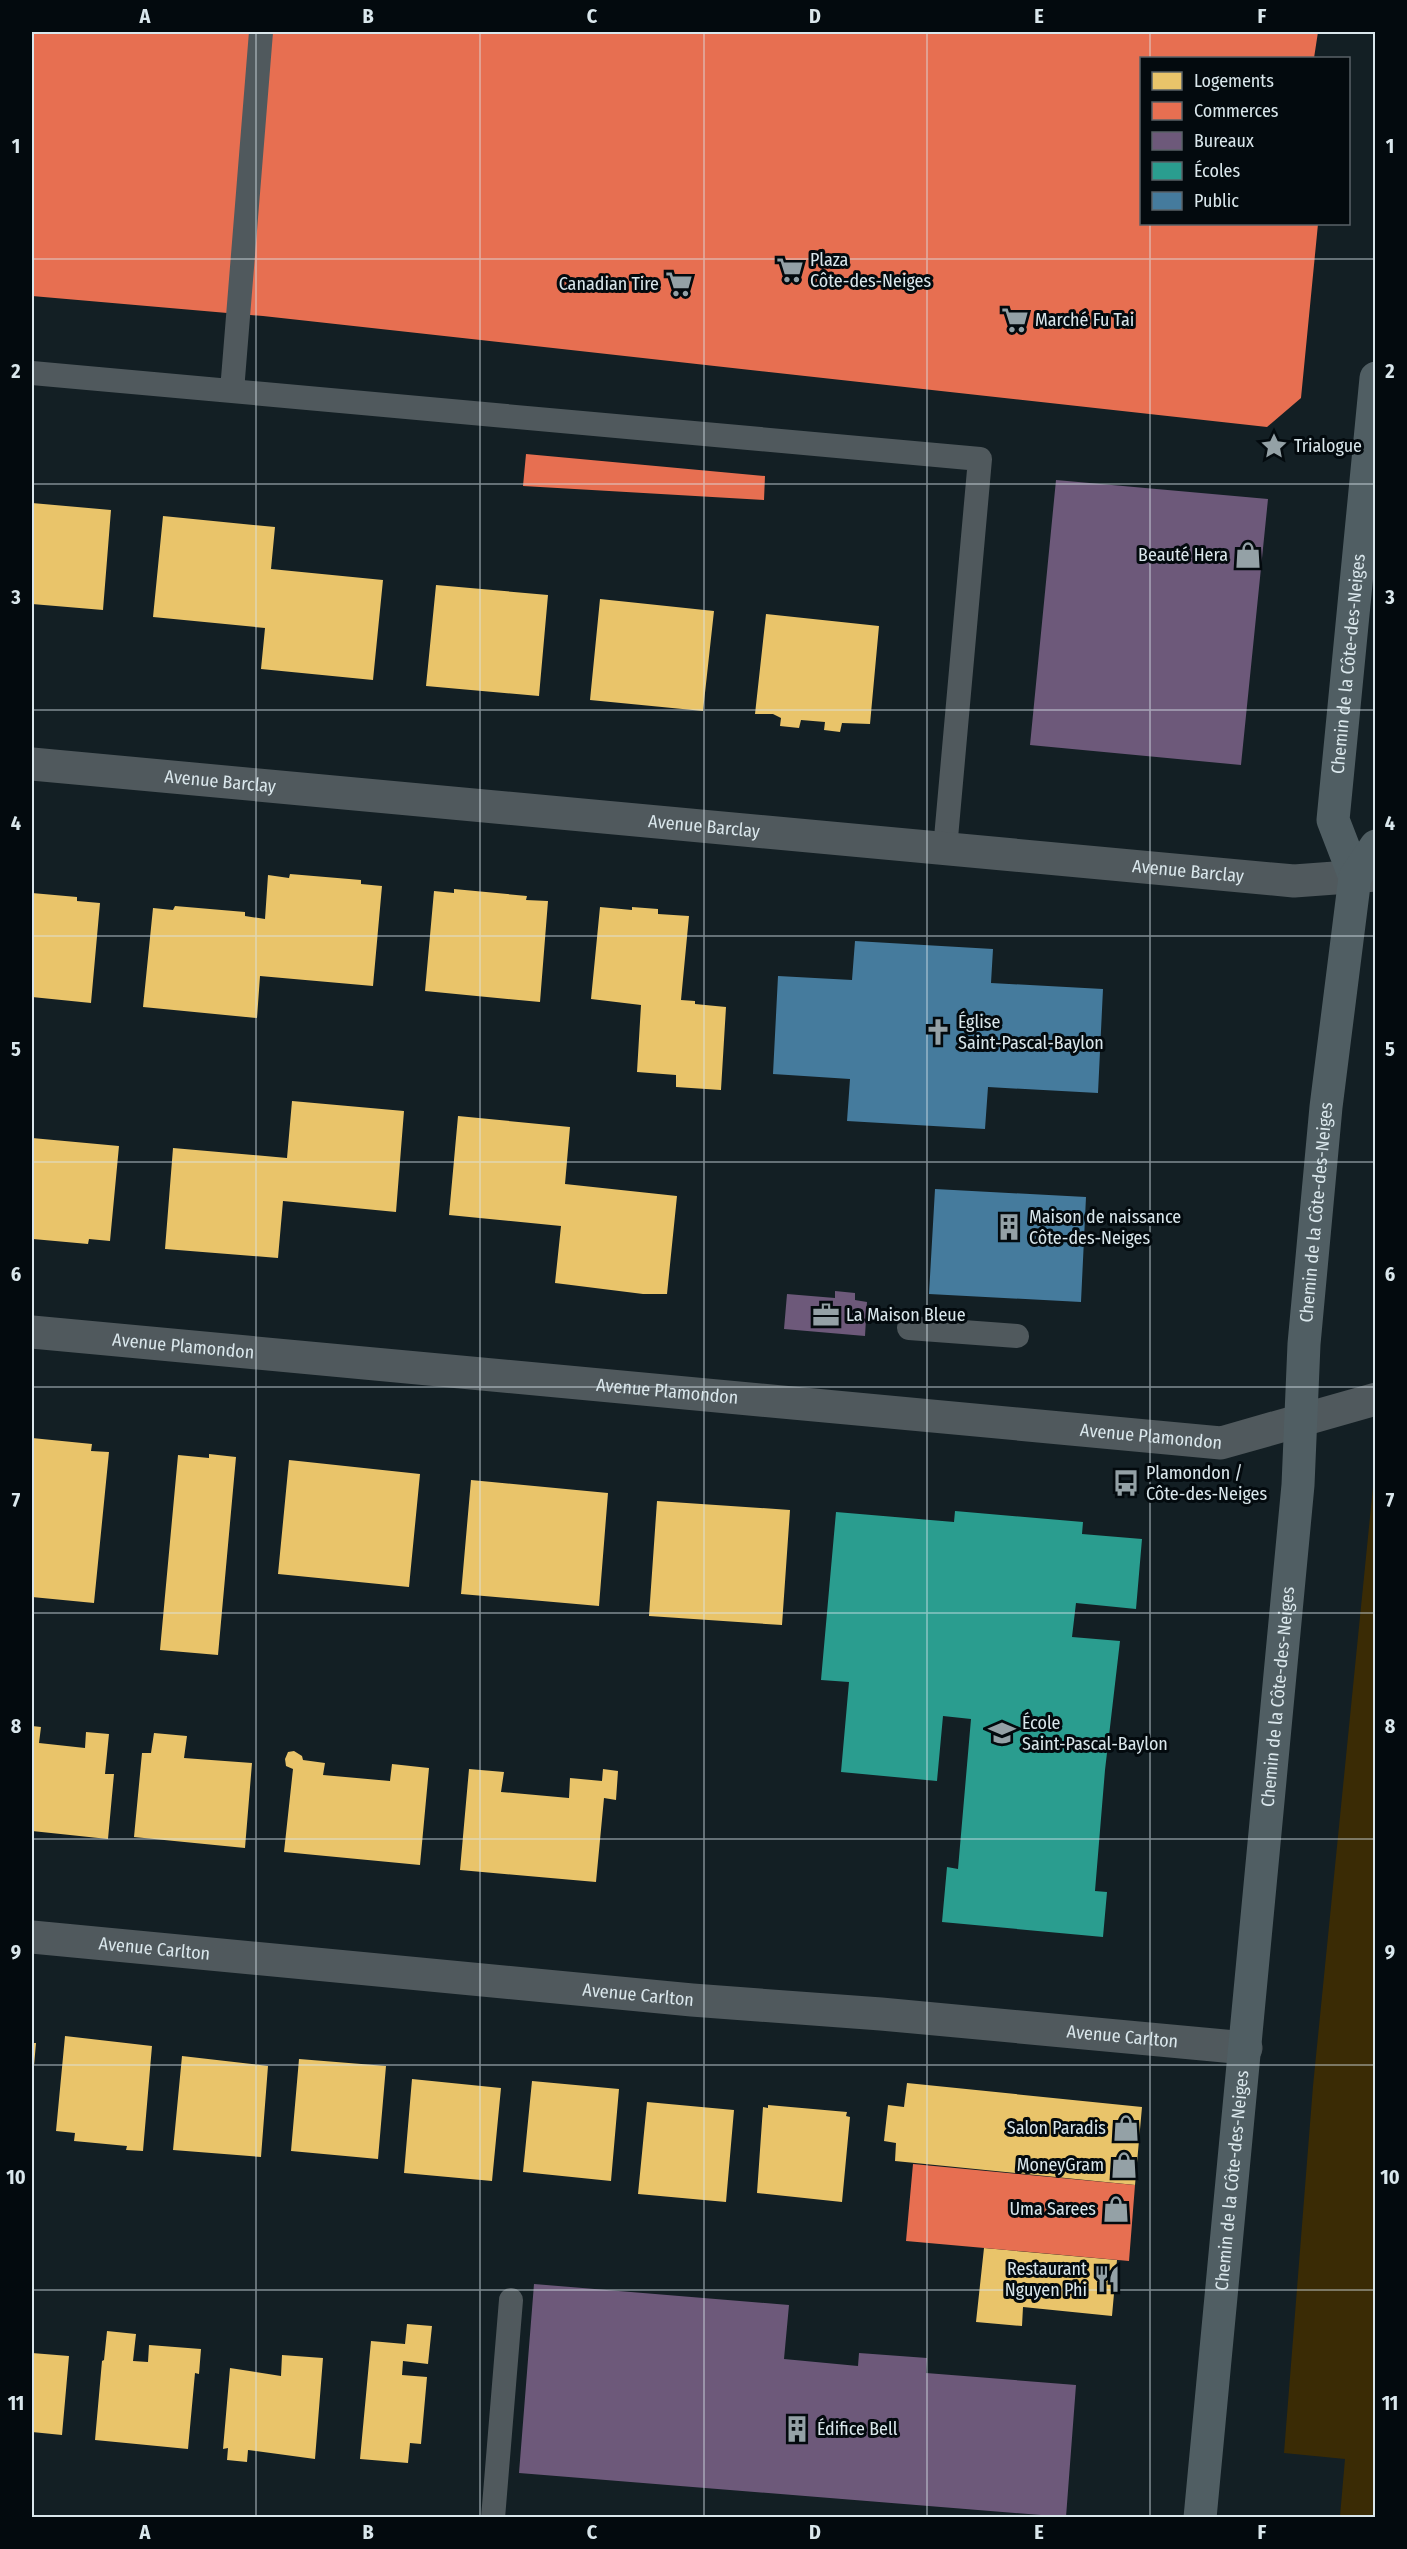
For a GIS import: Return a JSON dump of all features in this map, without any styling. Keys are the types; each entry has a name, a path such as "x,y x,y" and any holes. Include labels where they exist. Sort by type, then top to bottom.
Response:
{"main road":[{"name":"Chemin de la Côte-des-Neiges","path":"1365,876 1334,820 1376,378"},
{"name":"Chemin de la Côte-des-Neiges","path":"1200,2517 1298,1485 1304,1344 1326,1107 1365,876 1376,846"}],"street":[{"name":"Avenue Barclay","path":"32,764 1294,881 1365,876"},
{"name":"Avenue Plamondon","path":"32,1332 1221,1443 1376,1400"},
{"name":"Avenue Carlton","path":"32,1937 692,2000 881,2014 1246,2048"}],"lane":[{"path":"232,391 261,32"},
{"path":"32,373 980,459 945,849"},
{"path":"909,1328 1017,1336"},
{"path":"493,2517 511,2300"}],"shaded area":[{"path":"1374,1477 1376,2517 1340,2516 1345,2459 1284,2453 1313,2086"}],"building: Logements":[{"path":"32,503 111,510 103,610 32,604"},
{"path":"163,516 275,527 271,569 383,580 373,680 261,669 265,628 153,617"},
{"path":"436,585 548,595 539,696 426,686"},
{"path":"600,599 714,611 703,711 590,700"},
{"path":"766,614 879,626 870,724 842,723 840,732 824,730 825,722 801,720 799,728 780,726 781,718 773,714 755,714"},
{"path":"290,874 361,880 361,884 382,886 373,986 260,976 257,1018 143,1007 153,908 173,910 175,906 245,912 245,916 265,919 268,875 289,878"},
{"path":"454,889 527,896 526,900 548,901 540,1002 425,991 434,891 454,893"},
{"path":"32,893 77,897 77,901 100,903 91,1003 32,997"},
{"path":"600,907 632,910 632,907 658,909 658,914 689,916 681,1000 695,1001 695,1004 726,1007 721,1090 676,1087 676,1075 637,1072 641,1005 591,999"},
{"path":"292,1101 404,1111 396,1212 283,1201 278,1258 165,1249 173,1148 287,1158"},
{"path":"458,1116 570,1127 565,1184 677,1196 667,1294 643,1294 555,1283 561,1226 449,1215"},
{"path":"32,1138 119,1146 110,1241 89,1239 88,1244 33,1239"},
{"path":"32,1438 92,1444 91,1451 109,1452 94,1603 32,1597"},
{"path":"209,1454 236,1457 218,1655 160,1650 178,1455 209,1458"},
{"path":"289,1460 420,1474 409,1587 278,1574"},
{"path":"471,1480 608,1493 599,1606 461,1594"},
{"path":"657,1501 790,1510 782,1625 649,1616"},
{"path":"32,1726 41,1727 39,1743 85,1748 86,1732 109,1734 105,1774 114,1774 108,1839 32,1831"},
{"path":"154,1733 187,1736 184,1758 252,1763 245,1848 134,1837 142,1753 151,1753"},
{"path":"294,1751 302,1756 303,1760 325,1763 323,1775 390,1781 392,1764 429,1768 420,1865 284,1852 293,1769 286,1766 285,1759 288,1752"},
{"path":"469,1769 504,1772 501,1792 569,1798 570,1778 602,1781 603,1769 618,1771 616,1800 604,1798 596,1882 460,1870"},
{"path":"65,2036 152,2046 143,2151 126,2150 127,2146 74,2141 75,2133 56,2131"},
{"path":"32,2043 36,2043 33,2077 32,2077"},
{"path":"182,2056 268,2066 261,2157 173,2150"},
{"path":"299,2059 386,2066 378,2159 291,2151"},
{"path":"412,2079 501,2088 492,2181 404,2173"},
{"path":"532,2081 619,2089 611,2181 523,2172"},
{"path":"907,2083 1142,2107 1135,2185 895,2161 896,2143 884,2141 888,2105 904,2107"},
{"path":"647,2102 734,2110 726,2202 638,2194"},
{"path":"768,2105 847,2112 846,2116 850,2117 842,2202 757,2193 763,2107 768,2108"},
{"path":"984,2248 1117,2260 1112,2316 1023,2307 1022,2326 976,2322"},
{"path":"407,2324 432,2326 428,2364 403,2361 402,2375 427,2377 421,2444 410,2443 408,2463 360,2459 371,2341 405,2344"},
{"path":"107,2331 136,2334 133,2361 148,2362 149,2345 201,2349 199,2374 195,2373 188,2449 95,2440"},
{"path":"32,2353 69,2356 62,2435 32,2432"},
{"path":"282,2355 323,2358 315,2459 248,2450 247,2462 227,2460 228,2448 223,2449 230,2368 281,2376"}],"building: Commerces":[{"name":"Plaza Côte-des-Neiges","path":"32,32 1318,32 1314,57 1140,57 1140,225 1318,225 1301,398 1267,427 263,316 32,296"},
{"path":"526,454 765,476 764,500 523,486"},
{"path":"913,2164 1135,2185 1129,2261 906,2241"}],"building: Bureaux":[{"path":"1056,480 1268,499 1241,765 1030,745"},
{"name":"La Maison Bleue","path":"835,1291 855,1293 855,1300 867,1302 865,1336 784,1329 787,1294 835,1298"},
{"name":"Édifice Bell","path":"534,2284 789,2305 784,2359 858,2366 859,2353 927,2358 926,2373 1076,2385 1066,2517 519,2473"}],"building: Écoles":[{"path":"955,1511 1083,1522 1082,1534 1142,1539 1136,1609 1076,1603 1072,1637 1120,1641 1105,1770 1095,1891 1107,1892 1103,1937 942,1922 947,1867 958,1869 971,1719 943,1716 937,1781 841,1772 849,1682 821,1680 836,1512 954,1522"}],"building: Public":[{"name":"Église Saint-Pascal-Baylon","path":"855,941 993,949 991,983 1103,989 1098,1093 988,1087 985,1129 847,1121 850,1079 773,1074 778,976 852,980"},
{"name":"Maison de naissance Côte-des-Neiges","path":"935,1189 1086,1197 1081,1302 929,1294"}],"place":[{"name":"Plaza Côte-des-Neiges","path":"790,270"},
{"name":"Canadian Tire","path":"679,284"},
{"name":"Marché Fu Tai","path":"1015,320"},
{"name":"Trialogue","path":"1274,446"},
{"name":"Beauté Hera","path":"1248,555"},
{"name":"Église Saint-Pascal-Baylon","path":"938,1032"},
{"name":"Maison de naissance Côte-des-Neiges","path":"1009,1227"},
{"name":"La Maison Bleue","path":"826,1315"},
{"name":"Plamondon / Côte-des-Neiges","path":"1126,1483"},
{"name":"École Saint-Pascal-Baylon","path":"1002,1733"},
{"name":"Salon Paradis","path":"1126,2128"},
{"name":"MoneyGram","path":"1124,2165"},
{"name":"Uma Sarees","path":"1116,2209"},
{"name":"Restaurant Nguyen Phi","path":"1107,2279"},
{"name":"Édifice Bell","path":"797,2429"}]}
